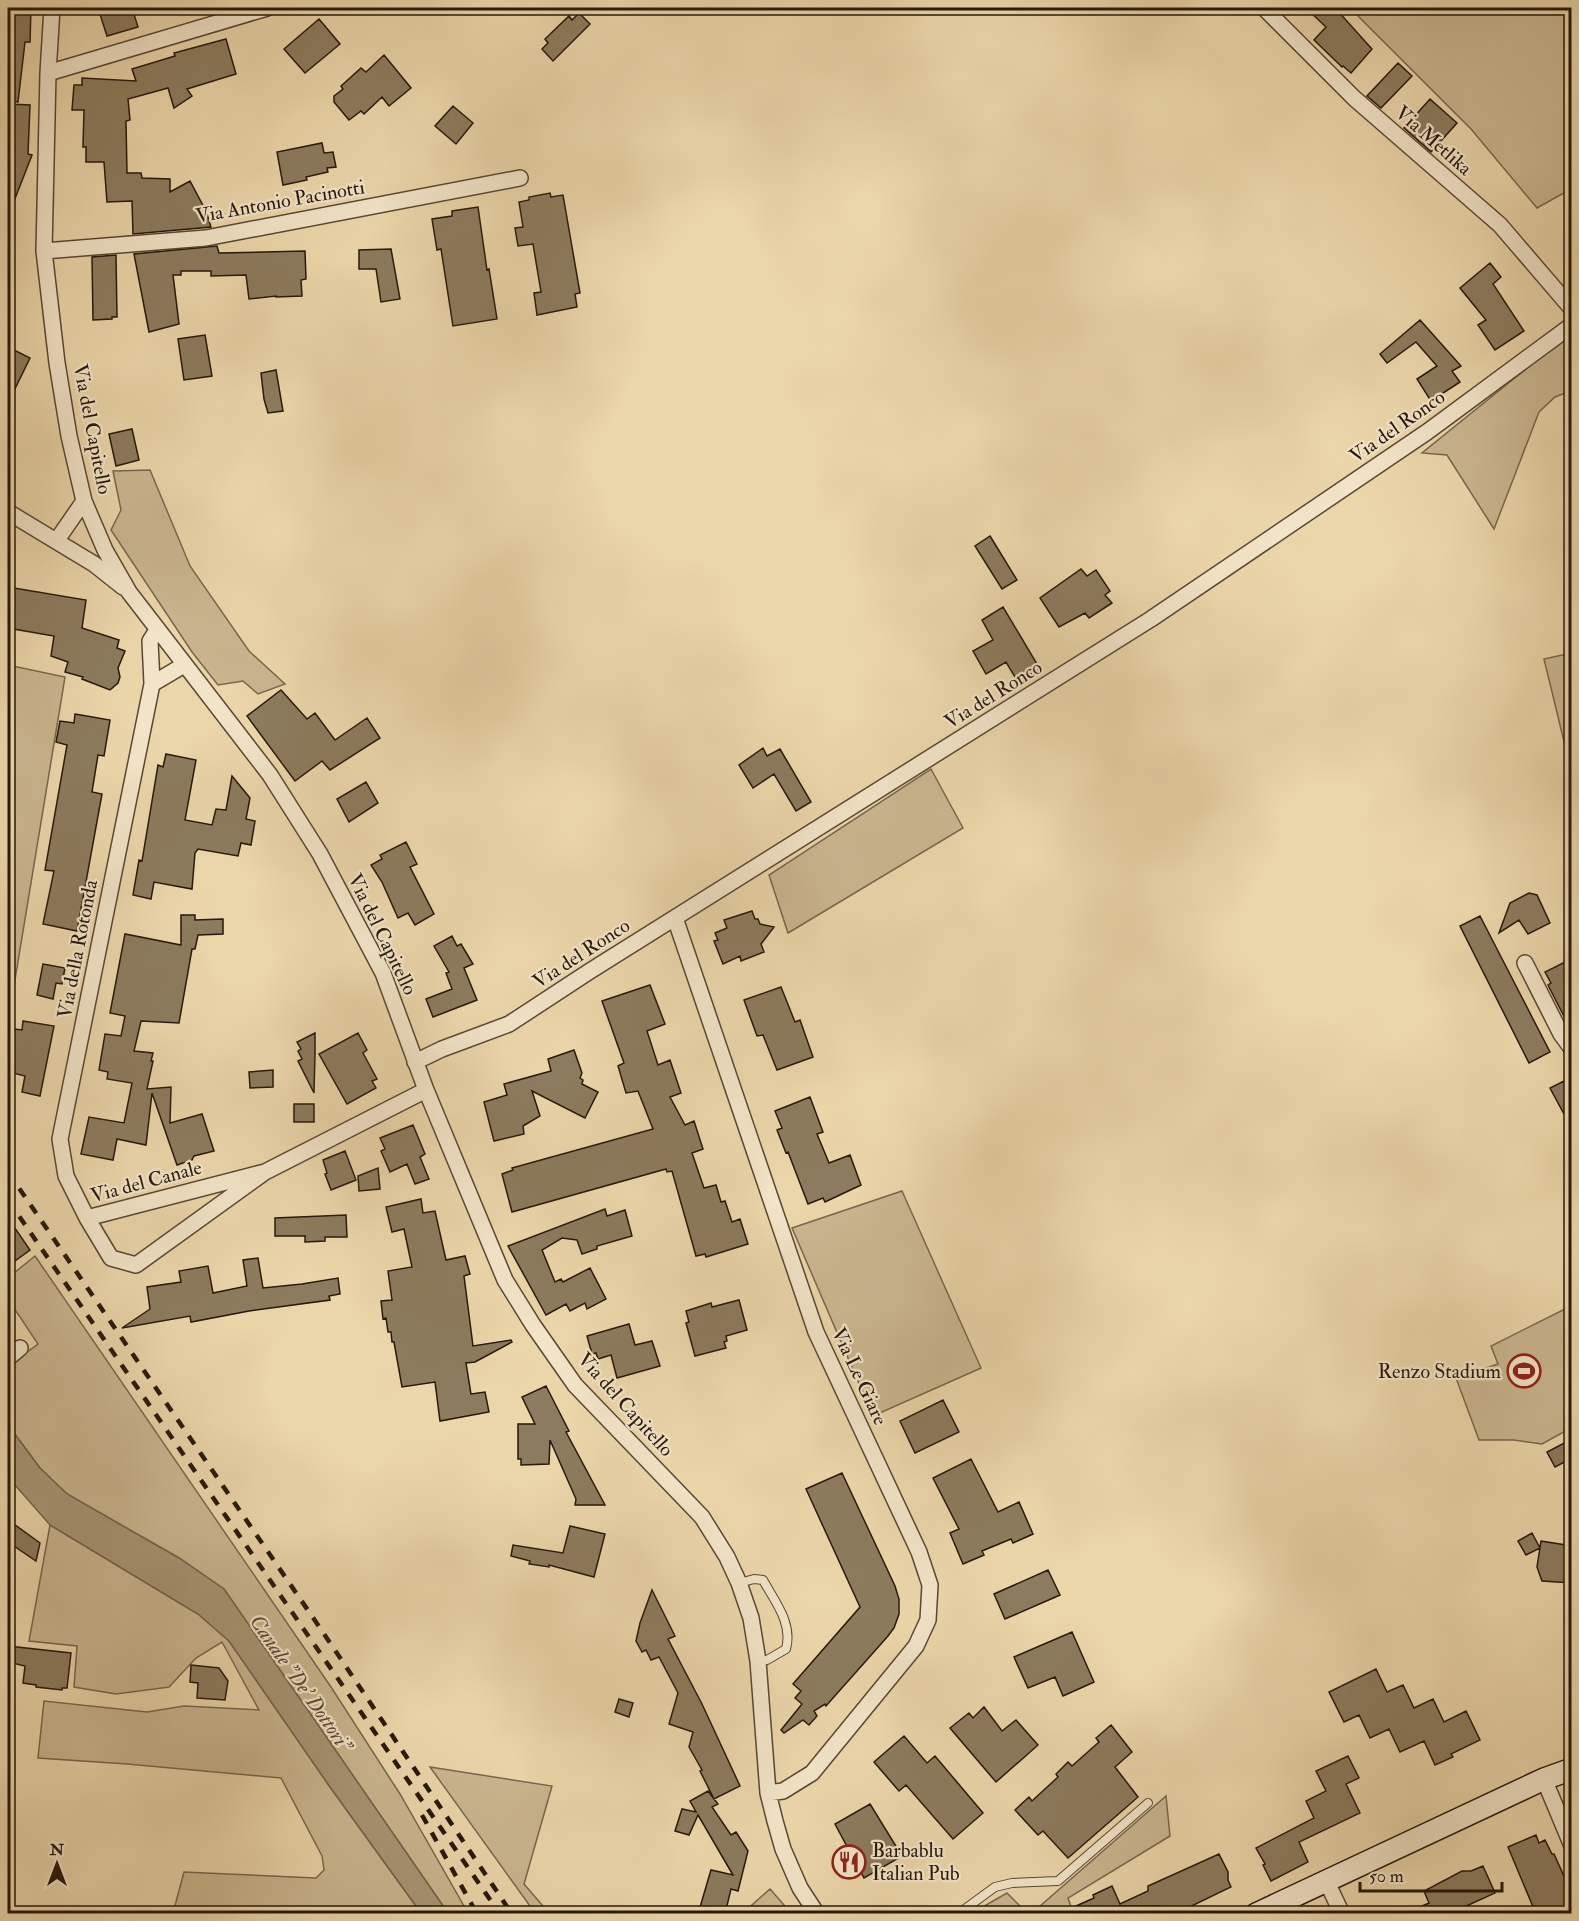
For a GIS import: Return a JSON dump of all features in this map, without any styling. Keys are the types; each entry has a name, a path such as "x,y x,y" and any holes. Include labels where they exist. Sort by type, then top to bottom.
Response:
{"street":[{"name":"Via del Capitello","path":"52,8 48,74 44,251 57,363 69,436 84,501 105,550 129,592 270,775 320,854 383,973 426,1090 505,1280 575,1385 702,1517 727,1557 751,1618 758,1661 768,1793 783,1849 800,1888 816,1914"},
{"path":"48,74 267,8"},
{"name":"Via Metlika","path":"1264,8 1354,98 1500,225 1572,309"},
{"name":"Via Antonio Pacinotti","path":"44,251 206,238 520,178"},
{"name":"Via del Ronco","path":"416,1062 442,1049 509,1024 1151,619 1427,432 1572,325"},
{"path":"57,540 84,501"},
{"path":"8,513 94,564 129,592"},
{"name":"Via della Rotonda","path":"87,1218 66,1176 60,1139 152,684 150,641 158,630"},
{"path":"152,684 184,665"},
{"name":"Via Le Giare","path":"675,918 816,1332 919,1552 930,1585 928,1620 916,1646 812,1773 783,1791 768,1793"},
{"path":"1525,963 1561,1034 1572,1049"},
{"name":"Via del Canale","path":"265,1172 87,1218 111,1258 136,1265 265,1172 426,1090"},
{"path":"1256,1914 1572,1768"},
{"path":"1544,1779 1572,1846"},
{"path":"1326,1880 1342,1914"}],"lane":[{"path":"739,1583 754,1579 763,1580 786,1620 789,1637 786,1648 767,1660 758,1661"},
{"path":"958,1914 995,1887 1011,1883 1058,1881 1148,1803"}],"shaded area":[{"path":"1350,8 1571,8 1571,189 1537,208 1471,129"},
{"path":"1571,337 1571,391 1555,397 1539,412 1494,529 1447,455 1422,453 1558,343"},
{"path":"150,470 190,566 249,651 285,684 258,694 243,681 218,685 192,652 111,530 121,510 113,471"},
{"path":"1572,653 1571,824 1568,758 1544,659"},
{"path":"8,665 65,677 8,1022"},
{"path":"931,769 963,828 788,933 769,875"},
{"path":"902,1191 981,1368 873,1416 792,1228"},
{"path":"35,1256 331,1687 400,1794 468,1913 448,1913 224,1589 179,1558 67,1494 40,1468 8,1425 8,1366 38,1344 8,1299 8,1278"},
{"name":"Renzo Stadium","path":"1571,1306 1571,1428 1542,1444 1514,1440 1479,1440 1456,1378 1498,1364 1491,1346"},
{"path":"8,1425 40,1468 67,1494 179,1558 224,1589 448,1913 421,1913 229,1641 198,1614 50,1525 8,1477"},
{"path":"50,1525 198,1614 229,1641 421,1913 173,1913 184,1872 316,1878 324,1870 322,1856 281,1778 38,1758 44,1701 147,1712 184,1706 259,1710 222,1642 196,1658 169,1687 116,1694 74,1687 77,1646 29,1641"},
{"path":"430,1767 552,1786 524,1884 549,1913 535,1913"},
{"path":"1166,1796 1170,1836 1068,1898 1073,1913 1031,1914"},
{"path":"770,1889 791,1913 743,1913"},
{"path":"1007,1893 1027,1913 972,1913"}],"building":[{"path":"11,8 31,8 30,42 25,42 18,102 8,101 8,23 10,23"},
{"path":"98,8 132,8 138,27 107,36"},
{"path":"1306,8 1335,8 1372,49 1351,73 1314,40 1326,27"},
{"path":"579,13 590,24 553,61 542,49 548,43 545,39 569,16 572,20"},
{"path":"319,19 340,44 305,73 284,49"},
{"path":"226,39 236,74 187,89 192,96 174,108 168,88 128,99 130,120 126,121 127,173 141,173 142,178 170,179 170,192 190,181 206,211 211,227 133,234 132,201 107,202 104,162 86,162 86,147 83,147 84,110 72,110 74,85 82,85 82,78 136,81 132,69 175,56 174,53"},
{"path":"384,55 411,88 389,106 382,97 364,114 361,111 349,120 334,102 334,96 343,89 341,86 361,68 366,72"},
{"path":"1398,63 1412,76 1381,108 1367,96"},
{"path":"1430,99 1457,123 1431,152 1404,128"},
{"path":"8,104 30,105 28,154 32,155 9,214 8,214"},
{"path":"453,106 473,123 456,144 435,126"},
{"path":"322,143 324,153 333,152 336,167 327,168 328,172 306,177 307,180 283,185 277,152"},
{"path":"550,193 551,197 563,195 580,293 575,294 577,307 537,315 534,293 541,292 533,244 518,246 515,228 523,227 519,202 529,200 529,197"},
{"path":"478,207 497,319 453,326 441,249 437,250 432,219 452,216 452,211"},
{"path":"217,246 219,253 305,251 306,279 301,280 302,296 249,299 246,275 211,276 211,271 181,271 181,275 173,275 179,324 149,332 134,254"},
{"path":"391,249 400,299 381,302 376,269 359,269 359,250"},
{"path":"116,255 117,317 93,320 92,257"},
{"path":"1490,263 1501,277 1493,284 1524,331 1495,350 1478,325 1486,320 1460,288"},
{"path":"1420,320 1461,366 1452,371 1460,382 1431,401 1417,379 1437,366 1416,342 1387,363 1380,354"},
{"path":"205,335 212,376 184,380 178,339"},
{"path":"8,347 30,358 8,403"},
{"path":"276,370 283,411 268,413 261,373"},
{"path":"132,429 139,460 116,466 109,434"},
{"path":"990,536 1017,580 1002,589 975,546"},
{"path":"1081,569 1087,576 1096,570 1110,591 1105,595 1112,603 1089,618 1085,613 1059,627 1040,598"},
{"path":"8,587 86,600 82,628 119,640 117,648 125,651 118,668 120,677 118,683 110,690 82,679 83,677 65,672 68,662 51,656 54,636 8,628"},
{"path":"1003,607 1040,669 1018,682 1006,662 986,674 973,651 993,640 982,620"},
{"path":"281,690 307,719 315,713 335,740 367,718 380,738 330,770 322,761 295,781 247,716"},
{"path":"75,714 110,720 104,756 98,755 92,792 102,794 77,931 43,924 54,871 45,870 67,745 56,742 60,721 74,723"},
{"path":"763,748 767,756 780,749 811,802 796,811 774,774 753,788 739,765"},
{"path":"166,754 196,760 185,820 212,825 216,809 226,810 232,776 250,798 246,819 255,821 251,845 241,843 238,856 198,849 195,853 192,889 154,882 151,899 133,895 139,860 142,861 158,765 163,767"},
{"path":"366,782 378,803 349,822 337,799"},
{"path":"406,842 417,864 410,867 434,914 415,925 408,913 398,918 382,882 371,865 382,859 380,855"},
{"path":"1529,893 1537,895 1550,923 1528,934 1519,920 1499,933 1510,903"},
{"path":"752,911 760,924 774,927 761,944 764,952 741,961 740,956 723,964 714,941 718,940 715,933 727,928 724,920"},
{"path":"181,915 195,915 195,920 223,919 223,934 198,935 195,949 192,949 179,1023 141,1021 134,1051 153,1053 147,1089 171,1087 170,1123 202,1114 214,1151 194,1156 192,1160 177,1165 152,1093 146,1145 117,1139 113,1160 81,1154 89,1117 124,1123 132,1083 107,1079 108,1072 99,1070 105,1034 121,1036 125,1016 110,1013 125,934 181,945"},
{"path":"1480,916 1550,1052 1529,1063 1460,926"},
{"path":"452,936 457,946 461,944 473,964 464,968 477,1000 433,1017 426,999 452,989 446,973 449,972 434,946"},
{"path":"1565,962 1572,975 1572,1032 1548,985 1551,983 1545,972"},
{"path":"43,964 65,968 62,984 56,983 53,999 37,995"},
{"path":"650,985 665,1024 647,1031 658,1065 670,1060 681,1093 670,1097 685,1125 694,1121 703,1149 692,1153 704,1188 716,1185 721,1202 725,1201 732,1222 740,1219 748,1244 706,1257 705,1254 696,1256 672,1171 667,1172 666,1169 512,1212 502,1174 513,1170 512,1168 653,1129 638,1091 626,1093 618,1066 624,1063 602,1001"},
{"path":"781,987 795,1022 800,1020 813,1057 777,1070 763,1035 757,1036 744,1000"},
{"path":"23,1021 54,1026 40,1096 22,1092 25,1076 13,1073 14,1064 9,1063 15,1029 22,1030"},
{"path":"315,1033 314,1093 298,1061 302,1059 298,1051 301,1049 297,1042"},
{"path":"358,1033 367,1050 363,1053 377,1079 372,1081 376,1088 347,1104 319,1054"},
{"path":"574,1050 582,1073 580,1078 583,1080 582,1084 598,1092 585,1118 532,1091 540,1116 523,1126 524,1134 494,1141 484,1102 507,1095 504,1084 551,1071 548,1059"},
{"path":"273,1070 273,1087 250,1088 249,1072"},
{"path":"1564,1081 1572,1095 1572,1129 1550,1088"},
{"path":"810,1097 823,1132 817,1134 829,1163 850,1155 861,1185 825,1202 823,1198 808,1204 777,1130 782,1128 775,1111"},
{"path":"294,1104 314,1104 314,1122 294,1122"},
{"path":"413,1125 425,1154 420,1157 429,1179 415,1184 407,1164 390,1172 381,1151 385,1149 380,1138"},
{"path":"345,1151 356,1180 331,1190 323,1160"},
{"path":"378,1168 380,1189 359,1191 358,1176"},
{"path":"421,1199 423,1213 435,1211 446,1260 465,1256 470,1274 464,1276 473,1346 511,1340 512,1342 475,1362 466,1363 471,1394 485,1392 489,1412 440,1421 435,1382 402,1387 394,1342 392,1342 391,1332 388,1332 386,1318 383,1319 381,1301 392,1300 388,1271 412,1267 404,1229 392,1232 386,1207"},
{"path":"605,1209 607,1216 625,1210 632,1236 597,1246 597,1249 582,1254 577,1240 562,1238 542,1250 555,1282 561,1279 563,1282 590,1268 606,1299 587,1309 585,1303 570,1311 566,1304 546,1315 508,1246"},
{"path":"346,1215 347,1237 325,1237 325,1241 305,1242 305,1236 275,1236 275,1218"},
{"path":"8,1218 30,1250 15,1261 8,1251"},
{"path":"258,1258 263,1288 338,1278 340,1294 329,1296 330,1300 191,1322 190,1316 122,1328 150,1309 147,1287 181,1282 179,1271 208,1266 213,1293 247,1286 243,1260"},
{"path":"739,1300 747,1330 726,1336 727,1341 724,1342 726,1348 695,1356 686,1323 689,1322 686,1311 711,1303 712,1307"},
{"path":"629,1324 635,1345 652,1341 660,1366 617,1378 611,1355 598,1359 596,1353 592,1354 587,1336"},
{"path":"546,1386 569,1431 566,1432 605,1505 575,1505 576,1499 550,1440 549,1464 521,1465 521,1459 518,1459 518,1424 535,1424 522,1397"},
{"path":"943,1400 959,1432 915,1453 900,1421"},
{"path":"1572,1439 1572,1458 1555,1467 1547,1452"},
{"path":"971,1459 998,1512 1019,1502 1033,1534 1013,1543 1011,1539 982,1551 984,1555 963,1564 950,1533 959,1529 933,1478"},
{"path":"842,1473 895,1586 899,1599 899,1614 888,1636 826,1706 825,1704 814,1711 817,1716 809,1725 803,1720 784,1733 781,1730 802,1704 795,1698 801,1691 793,1684 860,1607 806,1489"},
{"path":"11,1522 40,1543 36,1561 8,1542"},
{"path":"570,1526 605,1534 594,1577 549,1565 549,1567 529,1564 530,1561 511,1556 513,1545 563,1553"},
{"path":"1532,1533 1540,1548 1526,1555 1518,1541"},
{"path":"1541,1541 1572,1546 1572,1583 1542,1581 1537,1567"},
{"path":"1048,1570 1060,1595 1005,1619 994,1594"},
{"path":"652,1590 675,1636 668,1639 702,1704 740,1786 714,1799 689,1747 693,1732 669,1724 678,1693 659,1657 651,1660 646,1650 642,1652 636,1641"},
{"path":"1072,1632 1094,1682 1063,1696 1055,1677 1028,1688 1014,1657"},
{"path":"8,1646 71,1653 67,1688 62,1688 62,1690 23,1683 25,1666 8,1662"},
{"path":"191,1665 219,1668 228,1681 225,1700 197,1698 198,1683 190,1682"},
{"path":"1376,1669 1387,1692 1403,1685 1414,1708 1433,1699 1444,1722 1466,1711 1480,1740 1451,1754 1453,1757 1435,1765 1424,1741 1400,1752 1389,1729 1370,1738 1359,1715 1344,1722 1329,1692"},
{"path":"619,1699 633,1703 629,1717 615,1712"},
{"path":"984,1707 1002,1731 1016,1720 1038,1745 996,1782 950,1728 969,1713 973,1718"},
{"path":"1111,1725 1132,1752 1115,1767 1138,1797 1068,1858 1043,1831 1038,1835 1015,1810 1029,1797 1032,1801 1058,1777 1056,1774 1068,1762 1072,1766 1099,1742 1096,1738"},
{"path":"904,1736 927,1763 935,1756 983,1813 953,1839 906,1785 899,1791 874,1762"},
{"path":"1348,1756 1359,1778 1346,1784 1360,1813 1299,1842 1308,1862 1271,1881 1256,1848 1314,1818 1306,1801 1326,1791 1316,1771"},
{"path":"708,1791 718,1804 712,1807 731,1835 736,1832 748,1851 738,1891 731,1889 725,1914 698,1914 711,1870 733,1875 698,1815 689,1835 675,1831 682,1809 696,1812 690,1801"},
{"path":"870,1804 902,1856 864,1878 835,1824"},
{"path":"1536,1835 1539,1843 1545,1840 1554,1854 1572,1894 1572,1914 1536,1914 1508,1847"},
{"path":"1219,1854 1228,1872 1231,1887 1175,1914 1164,1914 1160,1906 1120,1906 1124,1914 1058,1914 1094,1898 1093,1895 1112,1886 1120,1904 1148,1891 1148,1886"},
{"path":"1483,1866 1495,1893 1449,1914 1404,1914 1429,1903 1424,1891 1462,1871 1471,1871"}],"railway":[{"path":"8,1172 316,1622 512,1914"},
{"path":"8,1200 500,1914"},
{"path":"422,1815 477,1914"}],"place":[{"name":"Renzo Stadium","path":"1524,1371"},
{"name":"Barbablu Italian Pub","path":"849,1862"}],"water label":[{"name":"Canale \"De' Dottori\"","path":"301,1683"}]}
